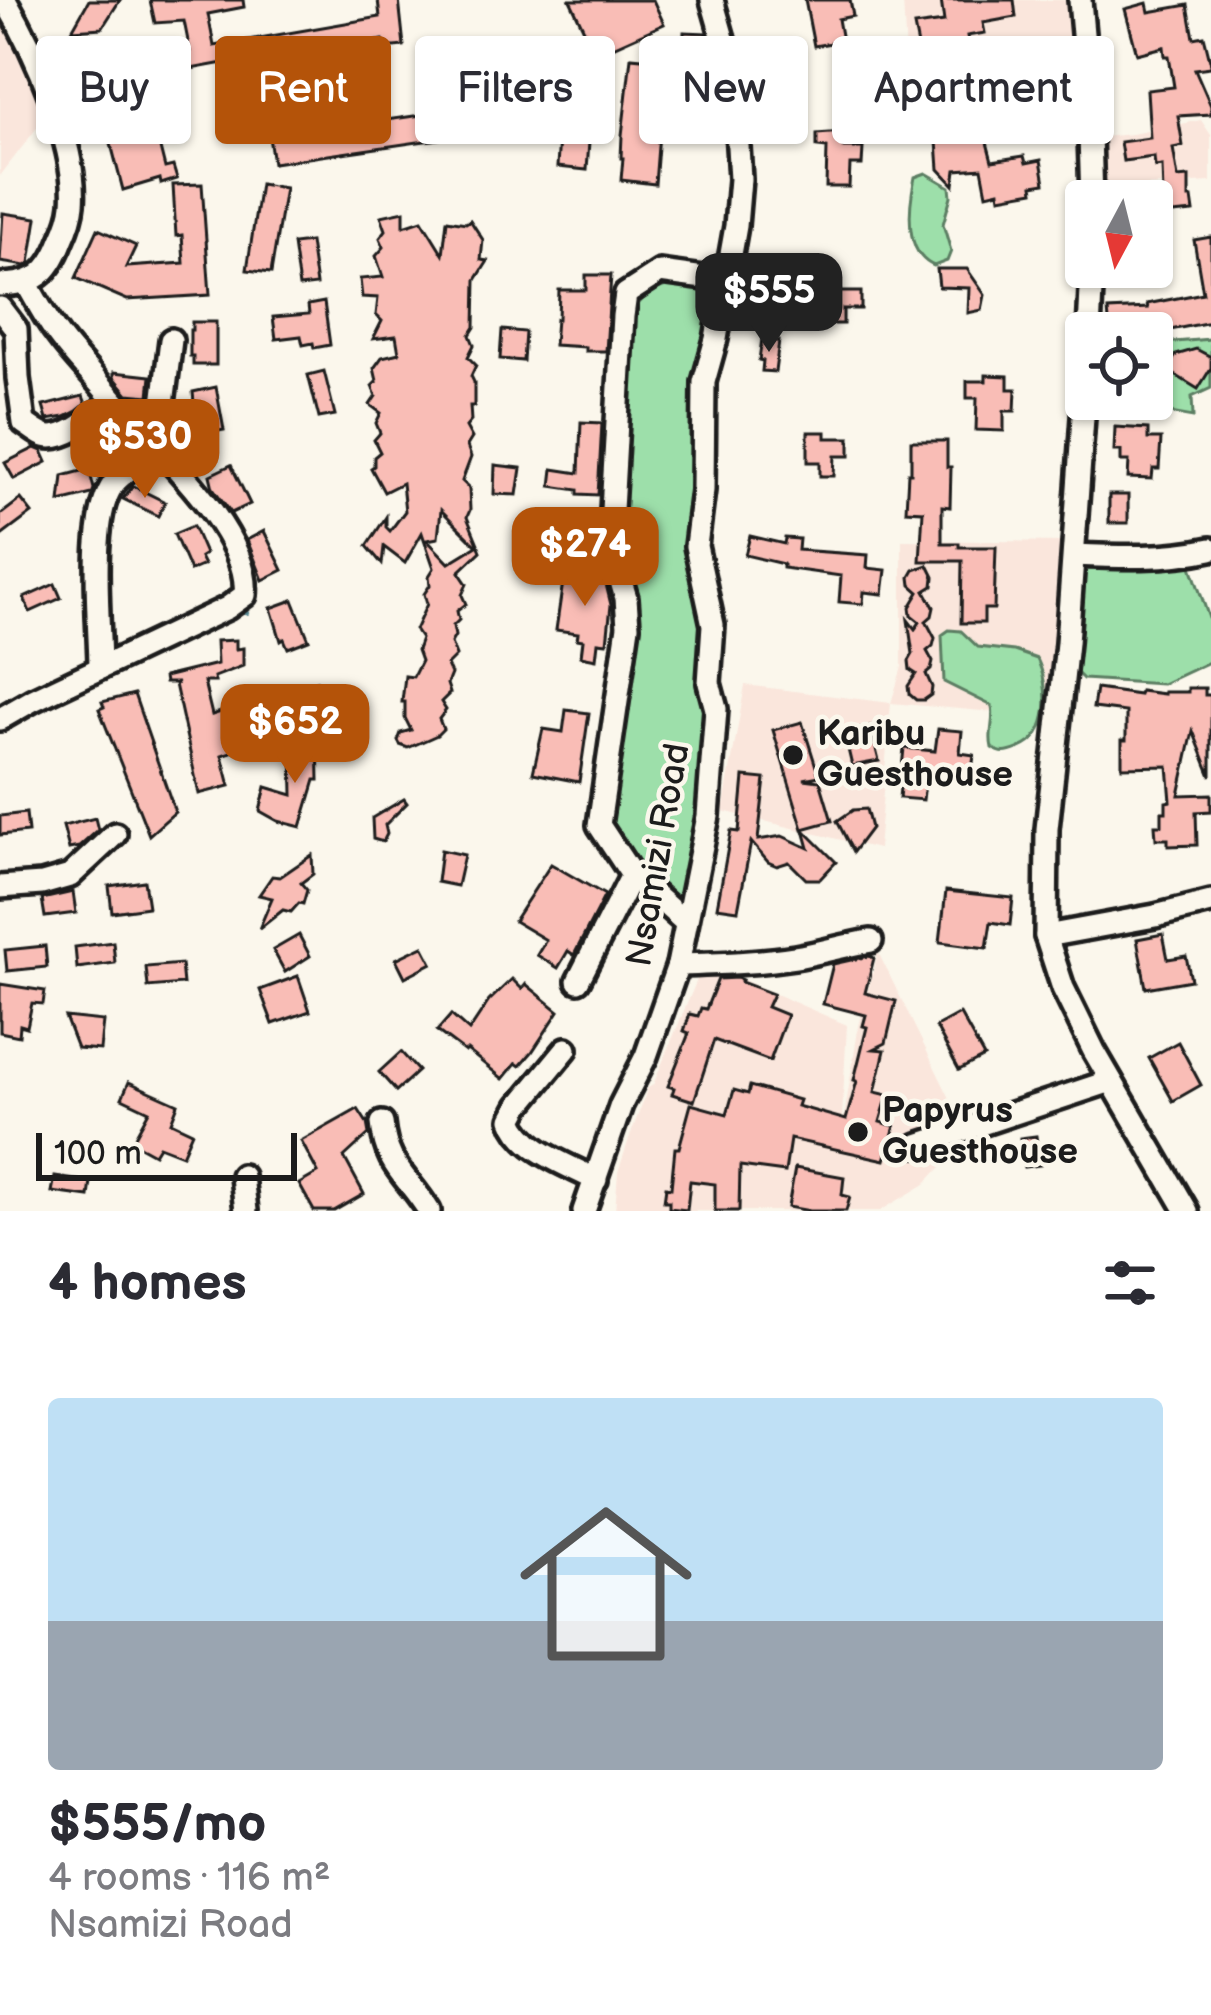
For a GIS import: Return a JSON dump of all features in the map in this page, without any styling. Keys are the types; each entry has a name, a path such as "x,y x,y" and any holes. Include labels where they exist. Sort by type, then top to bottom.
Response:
{"street":[{"path":"0,285 27,284 54,262 74,204 64,134 5,0"},
{"name":"Nsamizi Road","path":"584,1211 678,964 708,816 716,709 709,683 713,625 696,546 703,490 704,382 716,339 740,179 728,56 712,0"},
{"path":"1080,0 1091,180"},
{"path":"686,923 632,875 599,825 628,626 615,561 612,510 622,316 626,294 660,272 726,281"},
{"path":"0,719 227,608 245,595 246,581 216,515 57,334 27,284"},
{"path":"0,308 16,329 24,423 51,437 78,427 115,401"},
{"path":"100,668 98,547 103,506 115,482 158,444 171,340"},
{"path":"1083,420 1047,829 1046,936 1063,988 1111,1082 1187,1211"},
{"path":"1074,555 1175,555 1211,549"},
{"path":"0,886 42,884 70,876 115,834"},
{"path":"578,981 632,875"},
{"path":"1046,936 1211,902"},
{"path":"678,964 778,959 871,940"},
{"path":"566,1049 512,1120 526,1142 596,1180"},
{"path":"918,1145 1111,1082"},
{"path":"382,1123 384,1146 392,1162 429,1211"},
{"path":"603,1211 607,1152"},
{"path":"242,1176 246,1211"}],"shaded area":[{"path":"903,0 1069,0 1072,36 905,36"},
{"path":"0,7 36,85 36,129 0,176"},
{"path":"1201,120 1211,135 1211,182 1105,180 1102,144 1114,144 1114,136"},
{"path":"902,540 1066,542 1052,717 891,703 902,667"},
{"path":"745,685 891,703 878,849 723,811"},
{"path":"878,952 969,1137 925,1184 880,1211 615,1211 618,1172 629,1139 704,963 847,1025 841,1136 858,1030"}],"green space":[{"path":"926,173 950,187 951,196 943,224 951,251 947,261 934,266 917,251 911,227 915,177"},
{"path":"716,268 702,374 708,692 691,852 680,908 669,908 606,854 596,834 627,596 621,536 626,318 649,292"},
{"path":"1211,339 1211,388 1192,397 1193,417 1173,413 1173,342"},
{"path":"1184,546 1211,624 1211,661 1162,684 1083,679 1076,672 1081,569 1136,570"},
{"path":"961,631 978,647 1037,659 1045,709 1030,742 1008,752 992,748 992,706 944,682 942,635"}],"building":[{"path":"89,0 120,0 102,28 72,30"},
{"path":"150,0 243,0 244,7 208,14 215,65 191,69 191,36 187,36 184,21 155,23"},
{"path":"378,0 399,0 404,46 391,47 391,36 271,36 380,17"},
{"path":"570,0 653,0 664,24 615,46 615,36 566,36 586,34"},
{"path":"805,0 850,0 853,16 838,19 841,36 814,46"},
{"path":"941,0 1014,0 1016,17 983,23 985,33 916,36 914,26 944,22"},
{"path":"1147,3 1149,12 1188,5 1194,38 1204,36 1211,67 1195,69 1211,114 1178,116 1183,146 1173,148 1178,178 1189,177 1194,212 1173,214 1173,180 1162,180 1162,166 1155,167 1154,157 1123,161 1120,142 1150,138 1147,90 1174,87 1164,47 1137,54 1125,9"},
{"path":"631,57 639,58 639,144 658,144 655,184 621,180"},
{"path":"415,116 415,142 273,163 270,144 391,144 391,119"},
{"path":"832,133 832,144 844,144 844,148 863,148 862,165 850,165 849,187 826,187 827,148 817,147 817,134"},
{"path":"111,144 159,144 165,168 173,166 177,179 123,190"},
{"path":"559,144 589,144 587,170 557,167"},
{"path":"937,144 987,144 992,161 1024,156 1026,163 1041,160 1045,183 1033,185 1034,191 1000,197 999,191 987,194 982,168 956,170 954,185 939,169"},
{"path":"202,184 210,295 127,300 76,278 98,229 136,246 126,267 184,263 182,235 176,236 173,185"},
{"path":"260,184 285,188 271,273 247,270"},
{"path":"404,211 404,226 422,220 443,254 447,220 470,220 483,240 481,260 488,261 476,280 475,327 470,335 474,345 468,357 476,365 471,376 474,406 470,406 471,421 466,427 472,438 467,446 471,457 462,481 469,488 467,517 481,551 459,572 467,584 462,595 466,604 457,611 459,620 453,626 451,643 456,656 447,665 450,693 441,702 446,710 439,719 443,729 408,748 398,741 401,733 411,730 402,702 405,676 413,677 421,661 417,650 421,639 415,630 427,604 424,594 434,568 422,533 405,563 384,547 382,564 367,546 386,517 390,531 405,511 402,483 384,492 371,468 380,452 374,440 380,433 376,423 381,413 370,405 376,396 374,368 382,357 399,353 396,336 373,339 382,321 376,315 378,298 362,297 360,279 383,277 376,256 384,247 380,238 386,230 381,216","holes":["441,510 477,546 449,563 427,540 438,538"]},
{"path":"3,213 37,218 26,266 0,262"},
{"path":"1211,237 1211,322 1173,329 1173,312 1108,312 1148,308 1147,304 1203,293 1194,240"},
{"path":"310,242 316,285 299,287 293,244"},
{"path":"937,269 967,269 985,295 982,310 968,313 969,288 939,287"},
{"path":"586,275 611,275 606,351 554,345 559,290 586,290"},
{"path":"824,281 840,281 840,292 861,292 861,309 843,309 843,324 824,324"},
{"path":"324,302 330,345 303,345 301,336 276,339 273,317 309,314 308,305"},
{"path":"192,322 216,322 216,365 193,365"},
{"path":"502,330 525,332 523,361 500,359"},
{"path":"762,339 779,341 775,372 762,371"},
{"path":"1196,349 1211,357 1211,368 1198,389 1173,374 1176,355"},
{"path":"324,371 335,415 319,418 308,375"},
{"path":"114,372 151,376 149,396 128,394"},
{"path":"986,375 1008,376 1008,389 1016,389 1015,411 1004,411 1004,431 976,430 977,398 967,398 967,381 986,381"},
{"path":"216,387 224,430 201,434 193,392"},
{"path":"83,396 86,404 77,411 47,420 43,406"},
{"path":"581,422 602,423 598,495 551,486 553,469 579,473"},
{"path":"1115,427 1148,429 1148,439 1161,439 1159,469 1153,469 1152,479 1128,478 1129,461 1121,461 1121,451 1114,451"},
{"path":"808,432 850,438 850,456 835,456 834,476 820,476 820,462 808,462"},
{"path":"911,441 947,441 950,507 942,506 942,543 996,547 994,609 984,609 984,623 961,623 962,561 920,561 923,511 906,510"},
{"path":"35,448 47,462 14,479 5,463"},
{"path":"231,465 250,504 231,513 213,488 210,475"},
{"path":"495,465 521,468 517,495 494,494"},
{"path":"89,469 92,494 60,502 63,476"},
{"path":"133,486 165,502 158,516 123,499"},
{"path":"1109,495 1128,495 1128,523 1109,523"},
{"path":"21,499 32,513 0,537 0,515"},
{"path":"193,526 205,554 200,557 204,565 190,571 174,534"},
{"path":"264,531 283,570 263,580 247,540"},
{"path":"750,536 784,544 785,538 799,539 798,550 868,555 867,568 886,570 883,594 864,592 863,604 839,602 841,576 783,568 783,564 745,555"},
{"path":"928,565 934,577 933,586 925,591 934,607 926,621 935,638 927,651 933,662 926,674 932,687 931,695 916,700 908,686 916,674 910,670 913,654 908,620 915,629 920,622 911,615 910,607 919,592 910,577 914,570"},
{"path":"565,568 603,572 611,605 607,643 598,642 596,659 581,656 583,640 577,639 578,633 556,630"},
{"path":"55,584 61,598 30,612 24,598"},
{"path":"293,600 309,640 288,648 281,641 271,608"},
{"path":"236,640 236,649 243,648 243,666 214,677 215,682 204,682 212,715 245,704 258,743 222,755 230,786 199,794 178,683 165,683 164,677 217,664 216,641"},
{"path":"316,681 316,712 293,712 290,689"},
{"path":"1188,688 1205,688 1205,695 1211,695 1211,776 1193,731 1179,795 1211,794 1211,811 1196,812 1197,845 1168,846 1168,839 1156,839 1155,825 1162,825 1162,812 1171,801 1168,766 1122,767 1126,712 1093,708 1096,689 1139,695 1140,691 1188,692"},
{"path":"134,694 175,812 149,835 99,709 104,707 102,702"},
{"path":"566,710 589,713 579,782 533,773 543,729 563,732"},
{"path":"802,722 819,776 804,779 820,781 832,821 803,829 773,730"},
{"path":"870,726 879,761 852,766 844,732"},
{"path":"938,729 962,731 960,753 974,755 971,779 926,774 923,800 899,798 904,748 935,751"},
{"path":"318,738 319,780 315,780 301,827 260,811 266,787 293,795 296,739"},
{"path":"744,777 765,779 758,840 782,836 809,848 804,830 836,862 820,879 806,879 789,862 777,866 768,862 751,842 738,910 717,907 731,831 739,832"},
{"path":"404,799 407,803 385,825 383,842 373,839 372,818"},
{"path":"866,809 871,828 853,852 837,821 853,810"},
{"path":"26,813 28,832 0,835 0,816"},
{"path":"95,818 98,830 79,847 69,849 63,826"},
{"path":"441,850 464,855 457,886 437,882"},
{"path":"312,855 313,874 301,883 307,890 303,904 291,912 283,910 259,929 272,898 259,895 272,876 280,877"},
{"path":"551,864 605,895 574,955 568,951 558,968 537,955 546,940 514,921"},
{"path":"144,881 148,907 112,912 109,886"},
{"path":"946,891 1013,898 1010,925 991,922 987,948 940,942"},
{"path":"73,892 76,913 45,917 42,899"},
{"path":"1163,934 1168,959 1186,956 1191,980 1146,988 1137,939"},
{"path":"299,935 310,956 285,972 273,950"},
{"path":"113,942 115,963 77,968 75,947"},
{"path":"45,946 47,967 7,971 5,950"},
{"path":"423,946 432,963 405,977 396,959"},
{"path":"874,958 865,993 896,1001 886,1043 874,1049 885,1050 875,1092 888,1095 880,1122 895,1126 885,1160 790,1139 785,1172 740,1166 739,1211 715,1211 715,1184 690,1181 687,1210 669,1208 669,1201 664,1201 666,1187 671,1188 675,1148 679,1148 691,1104 727,1114 734,1090 748,1094 750,1086 846,1120 866,1015 823,1004 833,964"},
{"path":"181,964 183,984 148,987 146,967"},
{"path":"298,976 310,1011 273,1024 260,990"},
{"path":"737,978 773,994 767,1007 787,1015 770,1061 714,1040 694,1101 672,1094 674,1088 668,1086 689,1033 684,1031 690,1014 698,1016 701,1008 706,1009 718,979"},
{"path":"512,979 522,989 526,984 559,1011 532,1052 503,1079 437,1031 451,1015 469,1031 489,1001"},
{"path":"0,984 45,991 43,1004 32,1003 27,1027 20,1025 19,1036 0,1032"},
{"path":"960,1014 984,1057 959,1070 936,1027"},
{"path":"65,1017 103,1021 100,1050 77,1048"},
{"path":"1178,1042 1201,1085 1173,1101 1149,1058"},
{"path":"401,1052 418,1071 396,1091 379,1072"},
{"path":"129,1082 178,1104 171,1122 192,1132 182,1155 159,1146 154,1154 132,1142 149,1111 122,1098"},
{"path":"358,1109 369,1134 344,1157 364,1194 334,1211 314,1211 299,1184 318,1173 301,1141"},
{"path":"1036,1136 1040,1165 1024,1167 1020,1138"},
{"path":"795,1168 844,1177 842,1195 850,1197 846,1211 788,1207"},
{"path":"55,1177 91,1182 89,1197 52,1192"}],"waterway":[{"path":"20,0 34,33"},
{"path":"234,612 247,613"}],"place":[{"name":"Karibu Guesthouse","path":"793,755"},
{"name":"Papyrus Guesthouse","path":"858,1132"}]}
